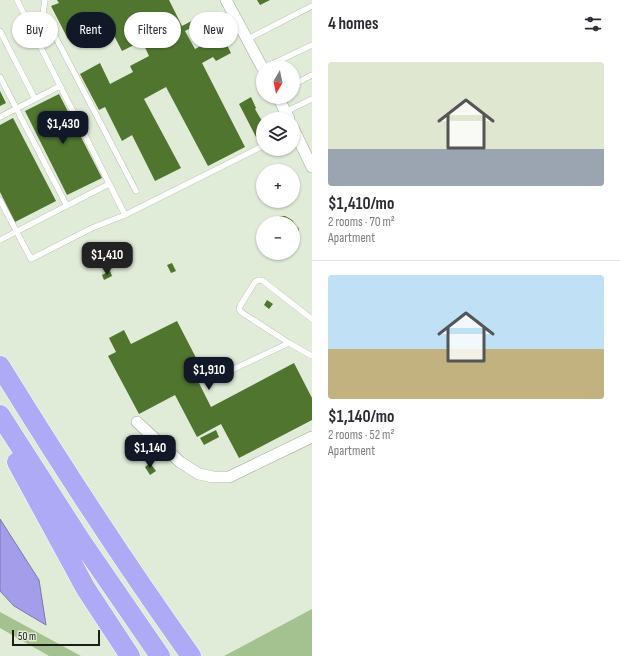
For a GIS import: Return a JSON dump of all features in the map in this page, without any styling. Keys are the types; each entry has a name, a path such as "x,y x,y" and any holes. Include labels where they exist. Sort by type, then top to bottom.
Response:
{"highway":[{"path":"0,366 83,498 130,569 191,656"},
{"path":"0,415 81,541 160,656"},
{"path":"0,428 31,491 82,583 130,656"}],"street":[{"path":"226,0 260,60"},
{"path":"300,138 307,145 312,167"},
{"path":"137,422 180,462 199,474 213,477 229,477 312,437"}],"lane":[{"path":"17,0 125,215"},
{"path":"45,0 43,13 136,191"},
{"path":"248,39 312,6"},
{"path":"0,31 35,99"},
{"path":"281,60 312,45"},
{"path":"300,81 312,75"},
{"path":"0,77 67,206"},
{"path":"0,116 60,86"},
{"path":"292,112 312,99"},
{"path":"0,200 31,259 92,228 125,215 256,150"},
{"path":"0,240 109,184"},
{"path":"312,319 263,281 258,280 255,282 239,309 241,312 312,356"},
{"path":"219,376 290,343"}],"green space":[{"path":"312,609 312,656 224,656"},
{"path":"0,612 81,656 49,656 0,628"}],"shaded area":[{"path":"0,519 39,580 46,625 14,606 0,591"}],"building":[{"path":"57,0 169,0 175,12 124,12 124,48 128,48 122,51 116,39 116,12 66,12 66,35 58,20 58,12 54,12 51,6 59,3"},
{"path":"257,0 270,0 260,5"},
{"path":"189,22 189,29 185,31 189,38 189,48 228,48 231,53 216,61 213,57 202,63 245,147 208,166 166,87 144,99 181,168 155,181 132,135 122,141 105,107 99,110 80,74 100,63 110,84 133,72 130,66 149,56 145,48 181,48 181,24 182,26"},
{"path":"0,91 6,103 0,106"},
{"path":"59,94 102,178 67,195 25,111"},
{"path":"251,97 257,112 256,137 239,104"},
{"path":"13,118 56,201 15,222 0,192 0,125"},
{"path":"172,263 176,271 171,273 167,265"},
{"path":"110,271 112,276 104,280 102,275"},
{"path":"267,300 273,304 269,309 264,305"},
{"path":"177,321 207,379 199,383 211,407 294,363 312,398 312,420 239,458 221,424 197,437 175,395 139,414 108,356 116,352 109,338 124,330 131,344"},
{"path":"216,430 219,437 204,445 200,438"},
{"path":"150,463 156,471 150,475 145,467"}]}
